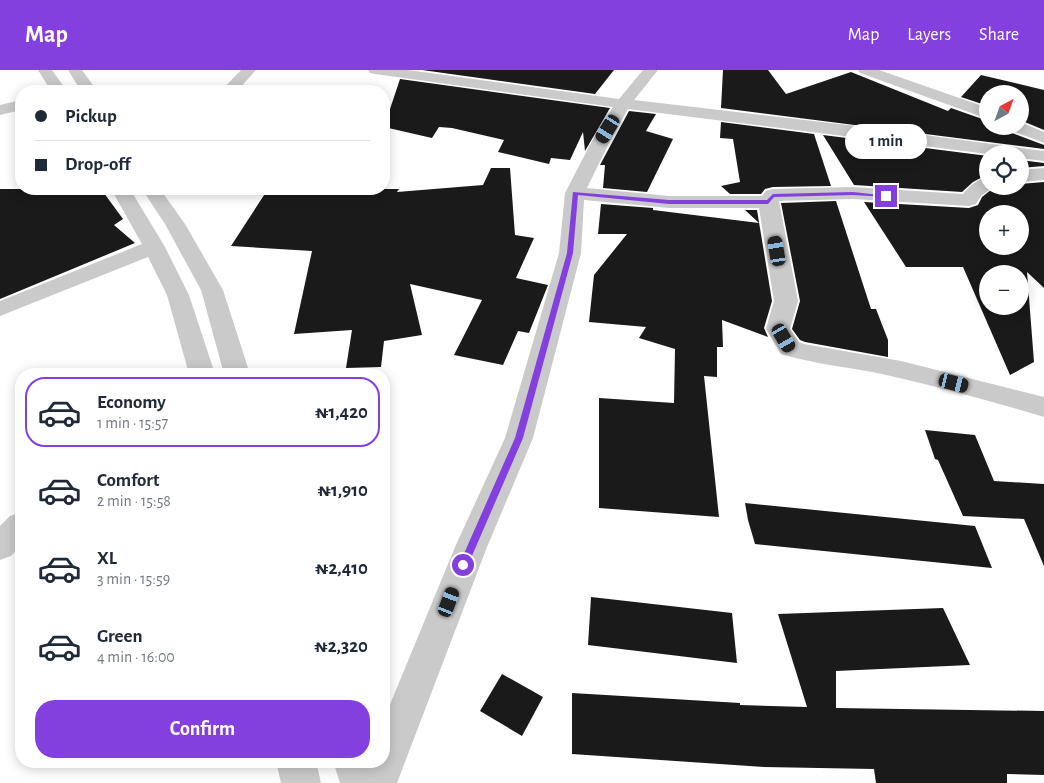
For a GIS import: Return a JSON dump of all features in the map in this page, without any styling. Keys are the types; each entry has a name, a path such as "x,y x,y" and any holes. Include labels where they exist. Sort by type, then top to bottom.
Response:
{"street":[{"path":"45,70 55,85"},
{"path":"75,70 86,85"},
{"path":"235,85 249,70"},
{"path":"375,70 623,104 865,132 1044,156"},
{"path":"390,748 471,547 519,438 570,253 575,193 601,141 623,104 651,70"},
{"path":"865,70 979,111"},
{"path":"0,110 15,106"},
{"path":"1029,132 1044,138"},
{"path":"1029,175 1044,174"},
{"path":"979,188 969,200 853,193 773,195 768,202 786,301 778,329 790,348 809,354 879,365 1044,407"},
{"path":"575,193 669,202 768,202"},
{"path":"124,195 154,247 178,295 195,368"},
{"path":"155,195 175,224 212,290 235,368"},
{"path":"0,309 154,247"},
{"path":"0,546 15,531"},
{"path":"298,768 301,783"},
{"path":"355,768 360,783"},
{"path":"376,783 382,768"}],"building":[{"path":"422,70 614,70 595,94"},
{"path":"723,70 768,70 786,94 851,72 948,111 951,108 979,118 979,135 1017,135 1044,145 1044,149 1029,147 1029,145 1012,145 721,108"},
{"path":"981,75 1023,85 979,85 979,103 961,97"},
{"path":"400,79 610,108 585,151 583,132 570,160 551,158 549,164 498,152 504,140 452,128 439,127 432,138 390,128 390,109"},
{"path":"1029,86 1044,90 1044,130 1029,124"},
{"path":"629,111 656,114 646,131 673,139 647,192 603,188 605,165 600,165"},
{"path":"721,122 814,134 831,186 773,187 765,189 761,194 730,194 721,186 740,182 733,139 720,138"},
{"path":"823,135 979,155 979,179 962,192 854,185"},
{"path":"1029,161 1044,163 1044,166 1029,167"},
{"path":"491,168 510,168 515,235 534,238 516,278 548,285 529,333 518,331 503,365 454,355 482,300 410,284 422,335 384,341 381,367 346,368 352,330 294,334 312,251 231,246 264,195 390,195 390,189 399,189 397,192 483,185"},
{"path":"1044,182 1044,288 1029,274 1029,265 979,265 979,304 963,267 906,267 864,202 969,208 978,205 985,195 1029,195 1029,183"},
{"path":"0,189 15,189 15,195 105,195 123,219 114,225 135,243 0,299"},
{"path":"836,201 871,309 876,309 888,340 888,357 805,342 800,340 792,329 800,301 781,203"},
{"path":"601,204 653,208 653,210 759,223 745,210 757,210 772,301 764,328 768,337 722,320 723,347 717,347 717,377 704,376 719,517 599,508 599,398 674,403 675,349 639,338 646,327 589,322 594,275 627,234 598,234"},
{"path":"1029,298 1034,362 1010,375 984,315 1029,315"},
{"path":"925,430 975,435 994,481 1044,484 1044,566 1024,519 963,516 938,460 935,459"},
{"path":"745,503 975,526 992,568 755,544"},
{"path":"591,597 732,613 737,663 588,645"},
{"path":"943,608 970,665 836,671 836,708 1044,711 1044,775 1007,774 1007,783 876,783 874,769 764,767 572,754 572,693 740,703 740,705 807,707 778,614"},
{"path":"502,674 543,697 522,736 480,711"}],"route":[{"path":"463,565 519,438 570,253 575,193 669,202 768,202 773,195 853,193 886,196"}]}
